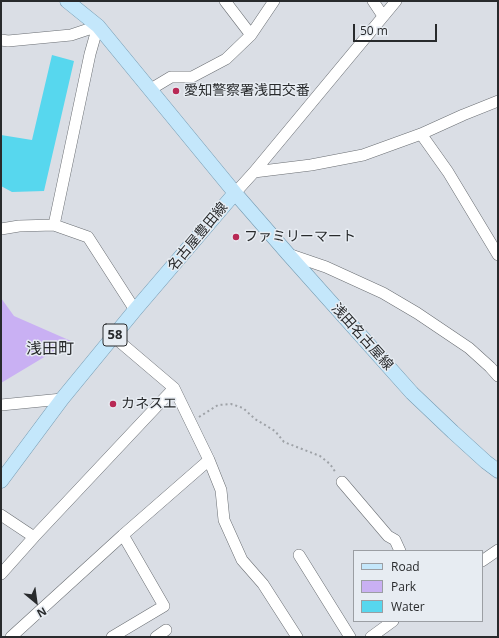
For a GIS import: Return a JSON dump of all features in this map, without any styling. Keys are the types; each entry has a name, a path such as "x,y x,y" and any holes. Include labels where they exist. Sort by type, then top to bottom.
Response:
{"main road":[{"name":"名古屋豊田線","path":"1,481 62,399 235,193 98,26 67,1"},
{"name":"浅田名古屋線","path":"235,193 412,393 486,462 498,471"}],"street":[{"path":"225,1 251,35"},
{"path":"151,89 171,77 192,77 226,58 251,35 274,1"},
{"path":"372,1 383,16"},
{"path":"235,193 396,1"},
{"path":"1,40 8,41 71,35 98,26"},
{"path":"54,225 90,54 98,26"},
{"path":"254,172 311,165 363,154 421,134 498,101"},
{"path":"421,134 448,172 498,255"},
{"path":"1,229 19,226 54,225 88,237 136,310"},
{"path":"288,254 326,267 382,293 417,313 494,365 498,376"},
{"path":"114,337 174,388 209,460 221,490 224,520 242,560 263,584 297,637"},
{"path":"1,574 174,388"},
{"path":"1,405 62,399"},
{"path":"11,637 123,535 209,460"},
{"path":"342,482 388,536 395,540 400,550"},
{"path":"1,515 34,537"},
{"path":"112,637 164,606 123,535"},
{"path":"483,560 498,550"},
{"path":"299,555 350,637"},
{"path":"371,637 392,622"},
{"path":"156,637 166,630"}],"path":[{"path":"191,423 218,405 231,404 243,408 255,420 275,431 284,442 320,456 330,464 342,482"}],"green space":[{"path":"1,298 14,316 71,341 1,383"}],"water":[{"path":"52,55 74,61 44,191 12,192 1,186 1,135 32,140"}],"place":[{"name":"愛知警察署浅田交番","path":"176,91"},
{"name":"ファミリーマート","path":"236,237"},
{"name":"カネスエ","path":"113,404"}],"district":[{"name":"浅田町","path":"50,349"}]}
